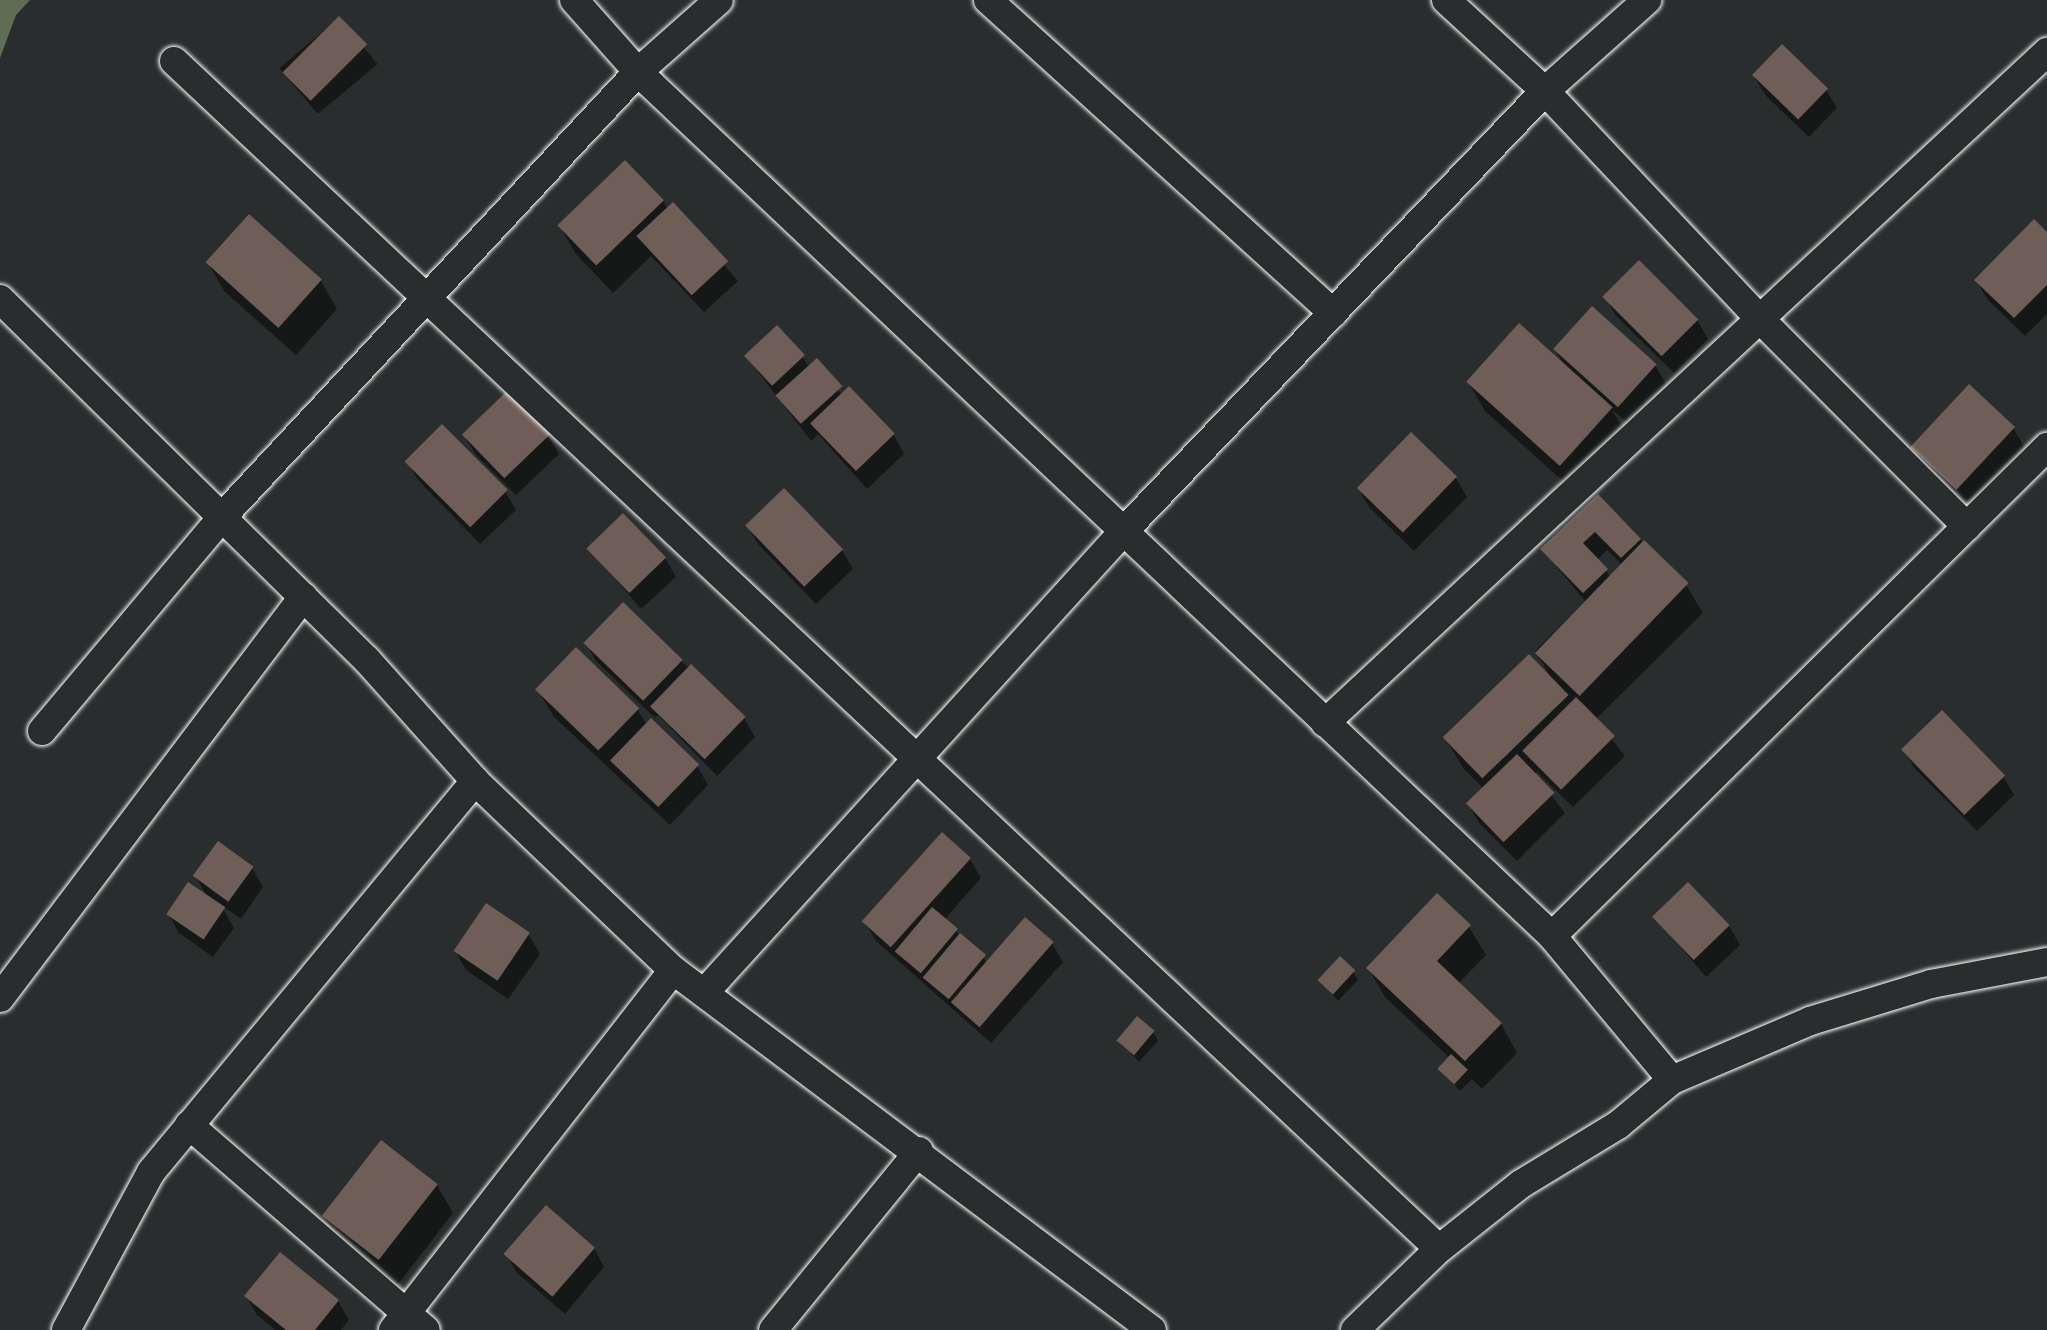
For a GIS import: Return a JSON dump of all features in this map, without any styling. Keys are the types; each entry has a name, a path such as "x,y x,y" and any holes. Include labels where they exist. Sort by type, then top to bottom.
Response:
{"street":[{"path":"574,0 638,72 1122,533 1552,936 1672,1080"},
{"path":"42,731 222,517 638,72 719,0"},
{"path":"988,0 1333,313"},
{"path":"1446,0 1545,91 1760,319 1967,527"},
{"path":"704,993 1122,533 1545,91 1647,0"},
{"path":"1325,723 2047,52"},
{"path":"174,61 915,761 1439,1249"},
{"path":"0,299 303,597 475,781 673,970 919,1151 1152,1330"},
{"path":"1552,936 2047,447"},
{"path":"0,998 303,597"},
{"path":"66,1330 151,1172 475,781"},
{"path":"1355,1330 1439,1249 1521,1184 1618,1125 1672,1080 1810,1021 1931,984 2047,962"},
{"path":"189,1125 408,1325 673,970"},
{"path":"773,1330 919,1151"}],"green space":[{"path":"0,0 30,0 16,15 0,58"}],"building":[{"path":"339,16 367,44 311,101 282,73"},
{"path":"1782,44 1828,88 1798,119 1752,75"},
{"path":"625,160 664,200 596,266 557,225"},
{"path":"673,202 728,261 692,295 636,236"},
{"path":"249,214 322,280 278,328 206,262"},
{"path":"2034,219 2047,232 2047,285 2014,318 1974,280"},
{"path":"1639,260 1698,319 1662,356 1602,297"},
{"path":"1592,306 1657,364 1618,407 1553,349"},
{"path":"1519,323 1613,407 1560,466 1466,382"},
{"path":"777,325 805,355 772,386 744,356"},
{"path":"817,358 842,386 801,424 775,395"},
{"path":"1969,384 2015,427 1956,490 1910,447"},
{"path":"849,386 895,433 856,471 810,424"},
{"path":"508,390 550,434 504,478 462,434"},
{"path":"442,424 508,490 470,527 405,461"},
{"path":"1411,432 1457,476 1403,533 1357,488"},
{"path":"784,488 843,549 804,587 745,526"},
{"path":"1598,494 1641,539 1621,558 1595,532 1583,543 1608,569 1583,593 1540,549"},
{"path":"623,513 666,558 629,593 586,548"},
{"path":"1644,540 1689,583 1580,696 1535,653"},
{"path":"623,602 683,660 643,701 583,643"},
{"path":"576,647 639,708 598,751 535,689"},
{"path":"1529,654 1569,695 1482,778 1443,737"},
{"path":"691,664 746,717 705,759 650,706"},
{"path":"1576,697 1615,736 1561,790 1522,751"},
{"path":"1942,710 2005,775 1964,815 1901,750"},
{"path":"651,718 699,765 658,807 610,760"},
{"path":"1517,754 1555,793 1503,842 1466,803"},
{"path":"942,832 971,858 891,947 862,921"},
{"path":"218,841 254,867 228,902 193,876"},
{"path":"188,882 225,907 203,939 166,914"},
{"path":"1688,882 1730,925 1694,960 1652,917"},
{"path":"1437,893 1471,925 1437,961 1502,1023 1465,1061 1366,968"},
{"path":"486,903 530,933 498,981 454,951"},
{"path":"932,907 958,929 921,973 895,951"},
{"path":"1025,917 1054,942 980,1027 951,1002"},
{"path":"960,933 986,955 949,999 923,977"},
{"path":"1340,956 1355,970 1333,994 1317,980"},
{"path":"1137,1016 1155,1031 1134,1055 1116,1041"},
{"path":"1451,1054 1468,1070 1454,1084 1437,1069"},
{"path":"381,1140 438,1184 379,1260 322,1216"},
{"path":"546,1205 595,1248 552,1297 503,1254"},
{"path":"280,1252 339,1300 315,1330 286,1330 244,1296"}]}
